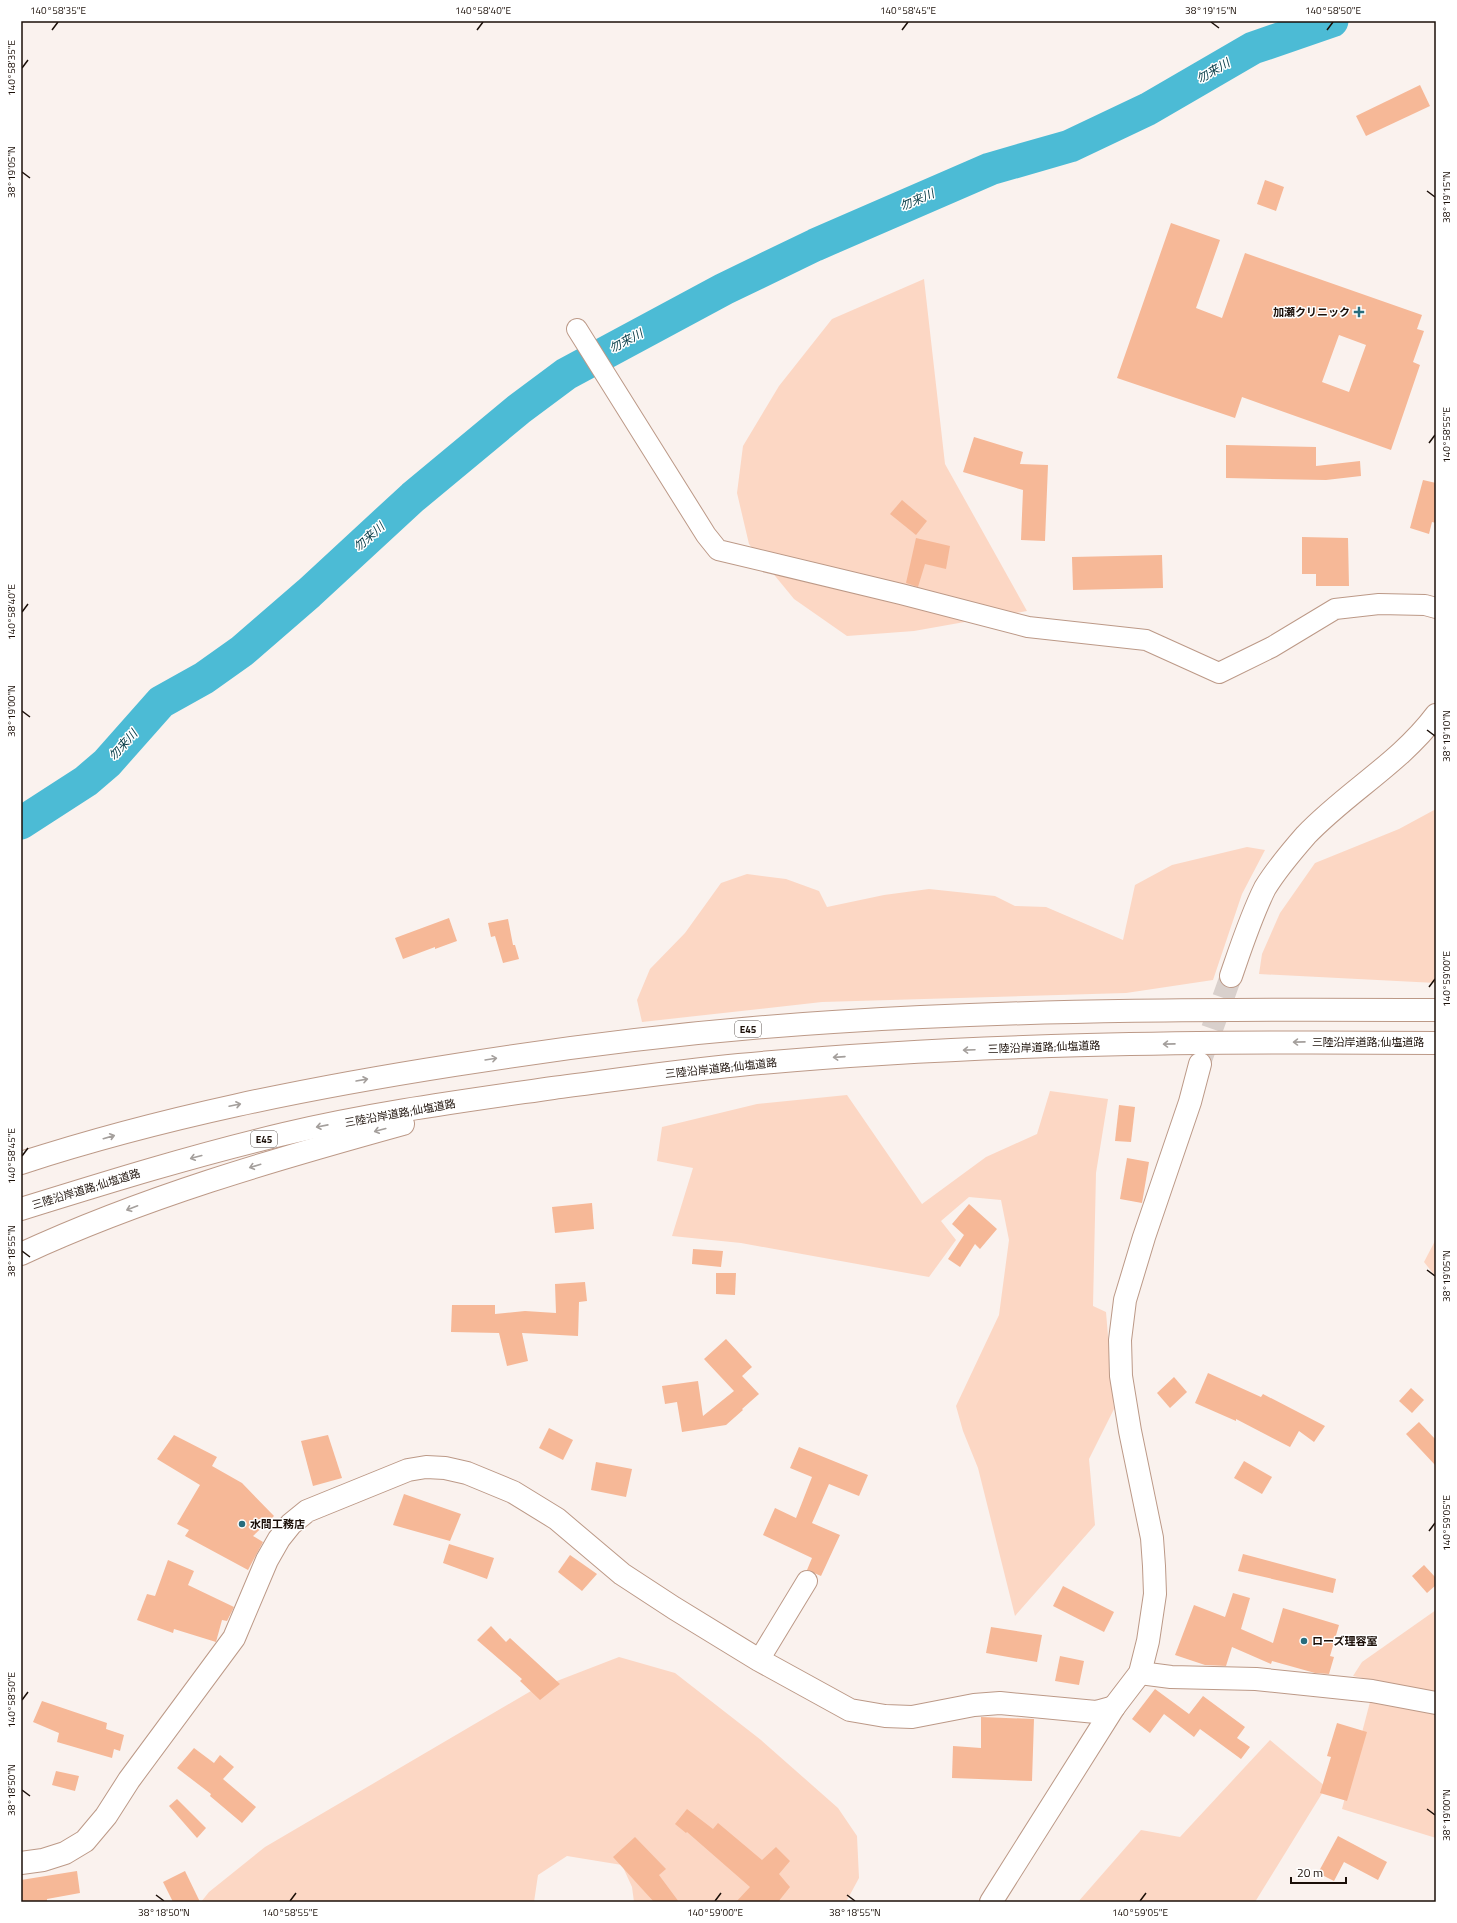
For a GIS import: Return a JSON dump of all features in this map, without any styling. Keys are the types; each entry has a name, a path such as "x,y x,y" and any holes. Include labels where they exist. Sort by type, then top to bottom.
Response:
{"main road":[{"path":"1231,976 1254,914 1266,888 1280,868 1306,835 1350,795 1388,766 1426,729 1436,715"},
{"name":"E45","path":"21,1163 71,1147 147,1126 295,1092 501,1058 661,1037 834,1022 964,1016 1150,1011 1436,1010"},
{"name":"三陸沿岸道路;仙塩道路","path":"21,1209 144,1170 285,1134 391,1113 513,1094 738,1065 949,1051 1126,1044 1305,1042 1436,1043"},
{"path":"991,1902 1114,1707 1140,1673 1148,1641 1155,1594 1154,1566 1150,1530 1130,1432 1121,1376 1120,1340 1125,1300 1144,1237 1190,1102 1200,1064"},
{"path":"21,1254 101,1220 229,1174 297,1153 513,1094"},
{"path":"21,1158 71,1147"},
{"path":"21,1862 43,1860 65,1853 85,1841 106,1816 129,1780 234,1638 267,1560 279,1538 291,1524 307,1511 408,1470 426,1467 445,1468 460,1471 487,1480 512,1492 557,1519 622,1574 759,1660 850,1710 885,1716 912,1717 974,1705 1000,1703 1096,1712 1114,1707"},
{"path":"1140,1673 1171,1677 1256,1679 1372,1691 1436,1703"}],"street":[{"path":"577,329 706,535 718,550 901,594 1028,627 1146,640 1219,673 1272,647 1335,609 1379,604 1425,605 1436,608"},
{"path":"759,1660 807,1581"}],"shaded area":[{"path":"924,279 945,464 1027,611 914,631 847,636 794,599 749,544 737,493 743,446 779,386 832,319"},
{"path":"1436,809 1436,983 1259,974 1262,954 1280,913 1315,863 1399,829"},
{"path":"1247,847 1265,850 1242,894 1213,980 1126,993 822,1002 642,1022 637,1000 650,969 685,933 721,883 747,874 786,879 819,891 827,907 884,895 929,889 995,896 1015,906 1046,907 1123,940 1135,885 1172,865"},
{"path":"1050,1091 1108,1099 1096,1173 1093,1306 1106,1312 1114,1409 1089,1459 1095,1525 1015,1616 978,1468 963,1431 956,1406 999,1315 1009,1240 1001,1200 969,1197 941,1221 956,1240 929,1277 741,1243 672,1236 693,1168 657,1161 662,1127 757,1104 847,1095 922,1204 986,1157 1037,1134"},
{"path":"1436,1239 1436,1277 1424,1262"},
{"path":"1436,1610 1436,1694 1353,1676 1362,1662"},
{"path":"619,1657 675,1673 761,1740 838,1808 857,1836 859,1878 846,1902 634,1902 632,1887 622,1865 567,1856 538,1875 534,1902 201,1902 209,1892 265,1847 531,1691"},
{"path":"1370,1702 1436,1713 1436,1838 1342,1809"},
{"path":"1270,1740 1326,1787 1255,1902 1078,1902 1141,1830 1180,1837"}],"building":[{"path":"1420,85 1430,106 1366,136 1356,116"},
{"path":"1265,180 1284,187 1276,211 1257,204"},
{"path":"1171,223 1220,240 1196,308 1222,318 1245,253 1422,315 1417,329 1424,331 1413,362 1420,365 1391,450 1242,397 1235,418 1117,378","holes":["1339,335 1366,345 1349,392 1322,382"]},
{"path":"974,437 1023,452 1020,464 1048,465 1045,541 1021,540 1023,490 963,472"},
{"path":"1226,445 1316,447 1316,466 1360,461 1361,476 1326,480 1226,478"},
{"path":"1423,480 1436,483 1436,523 1432,522 1429,534 1410,528"},
{"path":"902,500 927,521 916,535 890,514"},
{"path":"1302,537 1348,538 1349,586 1316,586 1316,574 1302,574"},
{"path":"916,538 950,546 946,569 925,564 918,587 906,583"},
{"path":"1162,555 1163,588 1073,590 1072,557"},
{"path":"449,918 457,941 435,949 435,947 403,959 395,938"},
{"path":"508,919 513,945 515,945 519,959 503,963 495,936 491,937 488,923"},
{"path":"1119,1105 1135,1107 1131,1142 1115,1141"},
{"path":"1127,1158 1149,1162 1142,1203 1120,1199"},
{"path":"592,1203 594,1229 555,1233 552,1207"},
{"path":"969,1204 997,1229 980,1249 975,1244 960,1267 948,1259 964,1235 952,1224"},
{"path":"693,1249 723,1251 721,1267 692,1264"},
{"path":"716,1273 736,1273 735,1295 716,1294"},
{"path":"585,1282 587,1301 579,1302 578,1336 522,1333 528,1361 507,1366 499,1333 451,1332 452,1305 495,1305 495,1314 525,1311 556,1313 555,1284"},
{"path":"726,1339 752,1367 742,1376 759,1394 726,1425 682,1432 677,1402 665,1404 662,1386 698,1381 703,1416 734,1391 704,1359"},
{"path":"1208,1373 1261,1397 1263,1394 1325,1426 1314,1442 1299,1431 1290,1447 1236,1419 1236,1421 1195,1403"},
{"path":"1174,1377 1187,1392 1170,1408 1157,1393"},
{"path":"1411,1388 1424,1400 1412,1413 1399,1401"},
{"path":"1419,1422 1436,1440 1436,1466 1406,1434"},
{"path":"549,1428 573,1440 563,1460 539,1448"},
{"path":"174,1435 217,1457 212,1466 242,1483 274,1516 253,1536 263,1542 248,1570 185,1536 189,1530 177,1524 200,1485 157,1459"},
{"path":"328,1435 342,1478 313,1486 301,1441"},
{"path":"799,1447 868,1475 859,1496 829,1484 812,1523 840,1535 821,1576 807,1570 812,1558 763,1535 775,1508 796,1518 812,1477 790,1468"},
{"path":"1244,1461 1272,1477 1262,1494 1234,1478"},
{"path":"596,1462 632,1469 626,1497 591,1490"},
{"path":"404,1494 461,1514 450,1541 393,1525"},
{"path":"449,1544 494,1558 487,1579 443,1563"},
{"path":"1243,1554 1336,1579 1333,1593 1238,1571"},
{"path":"570,1555 597,1574 582,1591 558,1572"},
{"path":"168,1560 194,1571 188,1585 234,1607 227,1621 222,1620 216,1642 174,1629 173,1633 137,1620 147,1594 155,1596"},
{"path":"1424,1565 1436,1578 1436,1585 1427,1593 1412,1576"},
{"path":"1063,1586 1114,1612 1104,1632 1053,1606"},
{"path":"1233,1593 1250,1598 1241,1629 1273,1643 1283,1608 1339,1625 1330,1656 1334,1657 1329,1674 1315,1673 1272,1661 1271,1664 1232,1647 1226,1666 1205,1665 1175,1655 1194,1605 1225,1617"},
{"path":"491,1626 506,1642 510,1638 560,1684 540,1700 520,1681 522,1679 477,1640"},
{"path":"991,1627 1042,1635 1037,1662 986,1653"},
{"path":"1060,1656 1084,1661 1079,1685 1055,1681"},
{"path":"1155,1689 1189,1714 1203,1696 1245,1727 1237,1738 1250,1747 1241,1759 1200,1729 1194,1737 1164,1714 1150,1733 1132,1719"},
{"path":"42,1701 107,1723 106,1729 124,1735 120,1751 114,1749 112,1758 57,1742 59,1733 33,1722"},
{"path":"981,1717 1034,1719 1032,1781 952,1778 953,1746 981,1748"},
{"path":"1337,1723 1367,1732 1347,1801 1320,1793 1331,1757 1327,1756"},
{"path":"194,1748 214,1763 220,1755 234,1767 223,1779 256,1807 242,1823 210,1796 211,1794 177,1768"},
{"path":"56,1771 79,1776 75,1791 52,1785"},
{"path":"177,1799 206,1828 197,1838 169,1806"},
{"path":"687,1809 713,1829 718,1823 762,1860 776,1847 790,1861 779,1874 790,1887 778,1902 736,1902 750,1887 687,1832 686,1833 675,1824"},
{"path":"1338,1836 1387,1862 1378,1880 1344,1862 1334,1881 1318,1873"},
{"path":"635,1837 666,1869 659,1875 679,1902 654,1902 613,1857"},
{"path":"77,1871 80,1893 47,1899 47,1902 21,1902 21,1880"},
{"path":"185,1871 200,1902 173,1902 163,1882"}],"waterway":[{"name":"勿来川","path":"21,823 86,781 107,763 161,702 204,678 242,651 309,593 413,497 519,409 566,374 724,289 815,245 990,169 1070,146 1148,109 1253,48 1332,21"}],"tunnel":[{"path":"1201,1060 1231,976"}],"place":[{"name":"加瀬クリニック","path":"1359,312"},
{"name":"水間工務店","path":"242,1524"},
{"name":"ローズ理容室","path":"1304,1641"}]}
